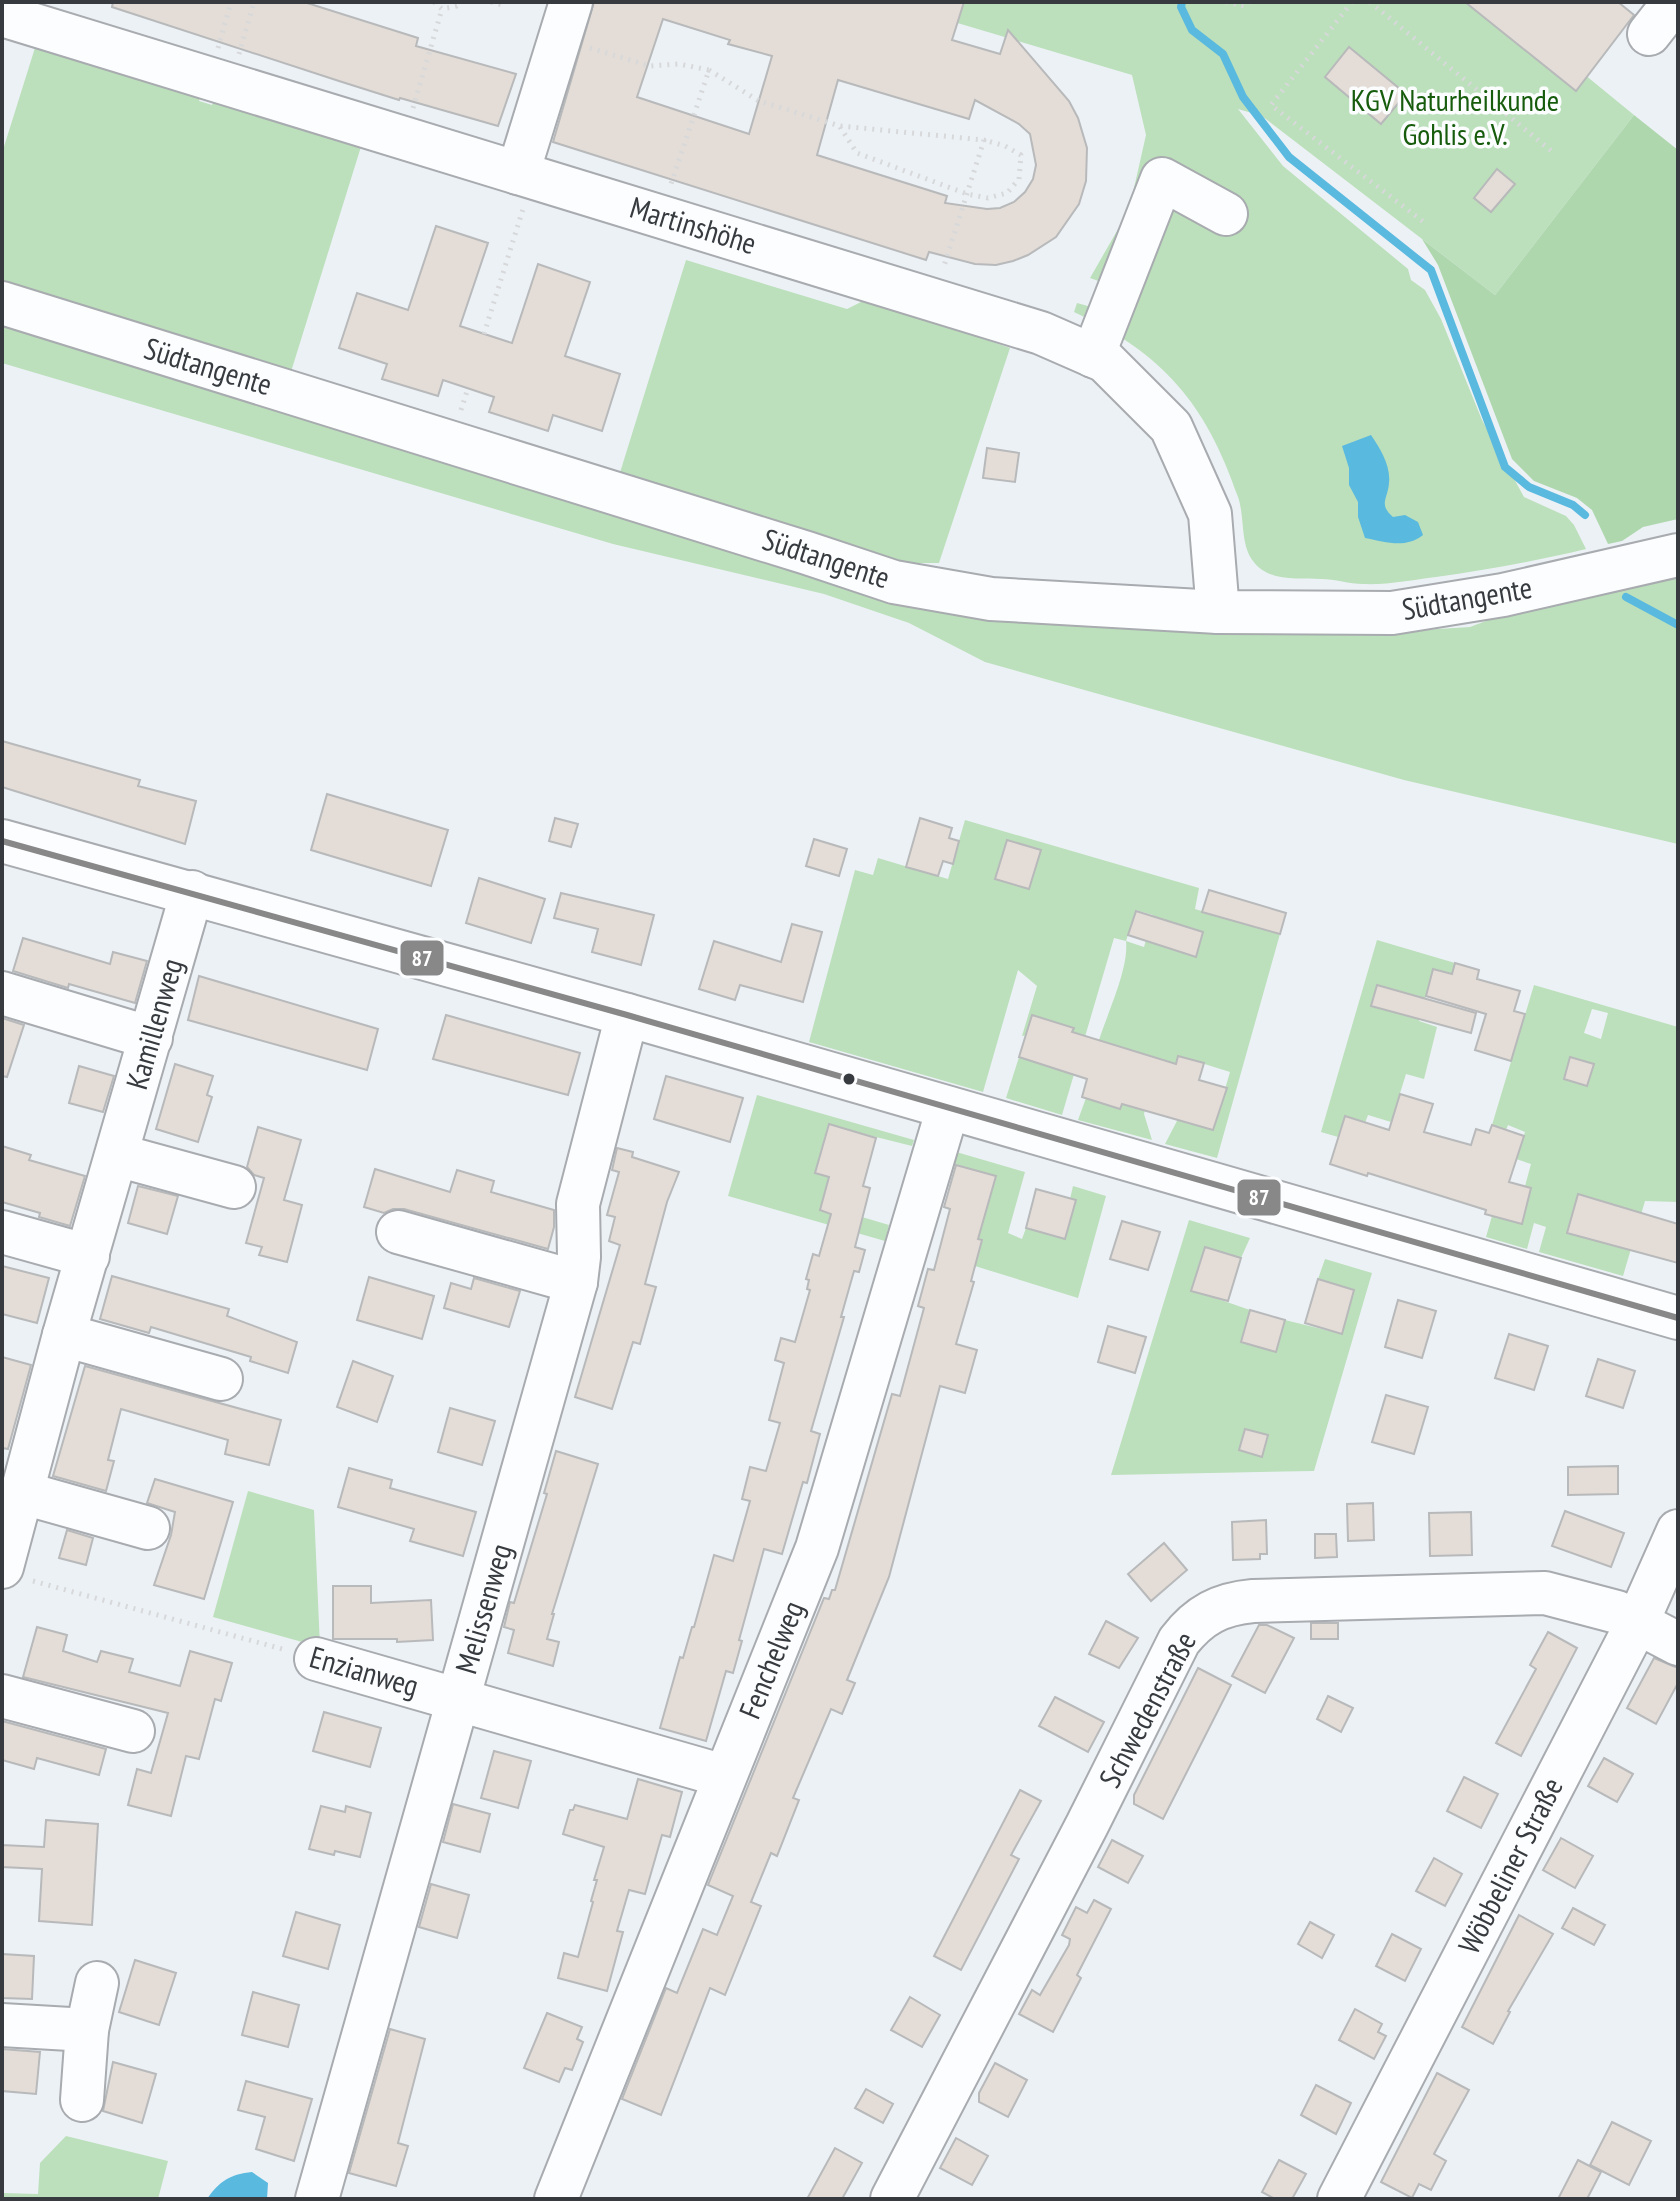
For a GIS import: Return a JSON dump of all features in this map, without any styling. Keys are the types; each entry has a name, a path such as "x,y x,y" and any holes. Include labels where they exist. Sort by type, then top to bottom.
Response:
{"street":[{"name":"Martinshöhe","path":"2,15 1041,333 1105,361 1171,427 1210,514 1218,612"},
{"path":"526,175 565,20"},
{"path":"1093,356 1162,179 1226,214"},
{"name":"Südtangente","path":"2,303 894,582 991,599 1218,612 1392,613 1503,595 1678,555"},
{"path":"2,841 627,1015 1678,1318"},
{"name":"Kamillenweg","path":"11,1573 20,1492 18,1441 64,1335 192,892"},
{"path":"2,993 151,1038"},
{"name":"Melissenweg","path":"317,2199 576,1282 578,1204 627,1015"},
{"name":"Fenchelweg","path":"556,2199 817,1548 948,1108"},
{"path":"117,1155 234,1187"},
{"path":"2,1232 88,1256"},
{"path":"398,1232 576,1282"},
{"path":"64,1335 221,1379"},
{"path":"20,1492 148,1528"},
{"name":"Wöbbeliner Straße","path":"1339,2199 1637,1623 1678,1531"},
{"name":"Schwedenstraße","path":"892,2199 1080,1839 1179,1641 1193,1623 1211,1611 1232,1603 1253,1601 1532,1593 1573,1599 1617,1612 1678,1644"},
{"name":"Enzianweg","path":"316,1659 724,1776"},
{"path":"2,1696 133,1731"},
{"path":"82,2100 87,2030 97,1983"},
{"path":"2,2025 87,2030"}],"path":[{"path":"217,49 231,2"},
{"path":"238,55 254,2"},
{"path":"434,2 442,9"},
{"path":"442,9 462,2"},
{"path":"491,2 502,5 503,2"},
{"path":"1226,2 1244,6 1250,2"},
{"path":"1352,2 1271,105 1425,223"},
{"path":"1370,2 1555,154"},
{"path":"412,109 442,9"},
{"path":"565,20 650,66 679,64 709,70 759,101 840,126 984,140 1005,146 1021,155 1019,179 1007,193 988,198 967,194 857,153 840,126"},
{"path":"670,189 709,70"},
{"path":"942,273 984,140"},
{"path":"484,334 526,175"},
{"name":"Enzianweg","path":"11,1573 316,1659"}],"green space":[{"name":"KGV Naturheilkunde Gohlis e.V.","path":"887,2 1496,2 1634,115 1495,295 1262,116 1238,109 1283,166 1408,269 1411,280 1425,290 1441,319 1482,420 1524,497 1566,516 1586,549 1493,568 1382,584 1284,578 1259,568 1246,547 1238,497 1225,464 1196,409 1157,364 1106,328 1074,312 1077,303 1095,308 1104,283 1090,278 1129,210 1146,135 1132,75"},
{"path":"39,35 204,86 199,101 212,105 217,90 364,137 290,375 2,284 2,153"},
{"path":"1634,115 1678,150 1678,519 1643,527 1622,541 1608,544 1592,510 1577,498 1534,481 1512,459 1438,265 1422,239 1495,295"},
{"path":"686,260 847,309 867,299 1010,348 939,563 892,563 618,479"},
{"path":"2,317 858,583 1281,631 1358,634 1470,627 1541,600 1678,569 1678,844 1404,780 985,662 909,623 824,594 613,544 2,363"},
{"path":"965,820 1199,888 1195,909 1280,934 1217,1158 1165,1144 1178,1119 1213,1130 1230,1072 1179,1056 1174,1070 1155,1071 1144,1114 1152,1140 1078,1120 1086,1098 1121,1108 1138,1053 1099,1040 1121,977 1126,941 1114,938 1062,1115 1006,1098 1019,1057 1061,1070 1073,1028 1022,1036 1037,986 1018,970 983,1092 809,1042 855,870 873,875 878,858 948,879","holes":["1136,910 1153,915 1144,947 1126,941"]},
{"path":"1377,940 1455,963 1452,974 1433,970 1419,1021 1437,1027 1424,1079 1406,1074 1391,1122 1368,1115 1365,1123 1345,1116 1338,1137 1321,1132"},
{"path":"1534,985 1678,1027 1678,1202 1645,1201 1623,1276 1539,1252 1546,1227 1534,1223 1527,1249 1486,1237 1492,1216 1522,1224 1531,1189 1525,1186 1531,1164 1516,1159 1525,1132 1508,1125 1506,1130 1492,1125","holes":["1592,1009 1608,1013 1601,1039 1584,1033","1570,1057 1594,1064 1587,1086 1564,1079"]},
{"path":"757,1095 914,1140 912,1146 828,1125 815,1172 829,1177 820,1210 889,1225 885,1241 728,1196"},
{"path":"946,1149 1025,1172 1008,1233 1022,1239 1026,1228 1065,1238 1076,1201 1070,1199 1073,1186 1106,1196 1078,1298 975,1266 982,1240 978,1239 996,1176 955,1164 950,1178 938,1174"},
{"path":"1189,1220 1250,1238 1241,1258 1205,1247 1192,1290 1250,1310 1241,1342 1276,1352 1285,1320 1342,1334 1354,1291 1318,1279 1325,1259 1372,1273 1314,1471 1111,1475"},
{"path":"248,1491 314,1510 320,1647 213,1617"},
{"path":"66,2136 168,2161 158,2199 2,2199 2,2193 38,2194 40,2163"}],"water":[{"path":"1371,435 1387,464 1389,483 1386,508 1393,517 1405,515 1418,522 1423,535 1409,542 1365,538 1358,517 1358,502 1349,485 1349,468 1342,446"},
{"path":"252,2172 268,2183 267,2199 207,2199 226,2180"}],"building":[{"path":"113,2 304,2 418,38 416,46 516,74 498,126 339,81 112,7"},
{"path":"594,2 964,2 952,40 1000,54 1008,30 1069,101 1078,118 1087,148 1086,181 1079,204 1056,237 1013,261 996,265 975,264 929,252 926,260 553,142","holes":["663,19 730,40 728,44 772,56 749,134 637,97","838,80 969,119 975,100 1019,124 1030,134 1036,165 1033,179 1014,202 987,209 945,203 947,196 817,155"]},
{"path":"1465,2 1618,2 1634,15 1576,91"},
{"path":"1349,47 1406,94 1381,124 1325,77"},
{"path":"1497,169 1515,184 1491,212 1474,198"},
{"path":"436,226 488,243 460,326 512,343 538,264 590,282 565,356 620,374 602,431 553,415 548,431 489,412 494,397 443,380 438,396 382,379 387,364 339,348 357,293 408,310"},
{"path":"987,448 1019,453 1015,482 983,478"},
{"path":"2,741 140,780 138,786 196,801 185,844 2,787"},
{"path":"327,794 448,830 431,886 311,850"},
{"path":"555,818 578,824 571,847 549,841"},
{"path":"920,818 952,828 949,838 959,841 953,864 943,861 938,876 906,867"},
{"path":"814,839 847,849 839,876 806,866"},
{"path":"1007,840 1041,850 1029,889 995,879"},
{"path":"479,878 545,899 531,943 466,923"},
{"path":"1209,890 1286,913 1280,934 1202,912"},
{"path":"561,893 654,915 641,965 592,952 598,929 554,918"},
{"path":"1136,911 1203,932 1196,957 1128,935"},
{"path":"792,924 822,932 803,1002 740,985 735,1000 699,989 714,941 781,962"},
{"path":"23,938 110,964 113,952 147,961 135,1003 69,984 68,988 13,971"},
{"path":"1455,963 1479,970 1477,979 1520,991 1514,1011 1525,1014 1511,1061 1475,1050 1486,1014 1426,996 1433,969 1452,974"},
{"path":"199,976 378,1029 367,1070 188,1020"},
{"path":"1377,985 1476,1013 1471,1033 1371,1006"},
{"path":"446,1015 580,1053 568,1095 433,1059"},
{"path":"1032,1015 1074,1028 1072,1032 1176,1064 1178,1056 1204,1063 1199,1080 1227,1088 1213,1130 1122,1104 1120,1109 1082,1097 1087,1079 1019,1057"},
{"path":"2,1018 24,1025 7,1077 2,1076"},
{"path":"1570,1057 1594,1064 1587,1086 1564,1079"},
{"path":"175,1064 213,1076 207,1095 212,1097 198,1142 156,1129"},
{"path":"79,1066 114,1076 103,1112 69,1103"},
{"path":"666,1076 743,1098 730,1142 654,1119"},
{"path":"1400,1094 1433,1104 1424,1132 1471,1145 1476,1129 1489,1133 1492,1125 1524,1136 1509,1182 1531,1188 1522,1224 1368,1173 1367,1176 1330,1164 1345,1116 1389,1130"},
{"path":"829,1124 876,1138 863,1186 870,1188 855,1247 865,1250 859,1272 854,1271 811,1431 820,1434 807,1483 803,1482 782,1554 764,1549 733,1673 726,1671 706,1741 660,1728 714,1555 733,1561 750,1501 742,1499 750,1467 766,1471 780,1423 769,1420 784,1363 775,1360 781,1338 795,1342 810,1290 807,1289 809,1280 806,1279 813,1254 819,1256 831,1214 820,1210 829,1177 815,1173"},
{"path":"258,1127 301,1140 284,1200 302,1205 287,1262 259,1255 262,1247 246,1243 264,1178 254,1175 247,1167"},
{"path":"2,1146 31,1155 29,1160 85,1176 70,1226 2,1202"},
{"path":"617,1148 633,1152 632,1157 679,1172 667,1202 645,1284 656,1287 640,1344 633,1342 612,1409 575,1397 620,1245 609,1241 615,1217 607,1215 619,1172 612,1170"},
{"path":"956,1165 996,1176 978,1239 982,1240 971,1281 974,1282 956,1344 977,1350 965,1393 940,1386 889,1577 847,1680 855,1683 842,1714 831,1709 793,1798 799,1800 777,1856 771,1853 751,1902 761,1906 725,1995 710,1988 661,2115 622,2099 666,1988 677,1993 703,1929 717,1935 733,1896 708,1885 824,1598 829,1599 832,1590 835,1590 892,1394 900,1396 924,1308 918,1306 928,1269 934,1270 950,1209 944,1207"},
{"path":"375,1169 450,1192 457,1170 494,1181 491,1192 554,1210 554,1227 548,1249 404,1209 384,1213 364,1207"},
{"path":"138,1186 178,1196 167,1234 128,1223"},
{"path":"1036,1189 1076,1200 1065,1239 1026,1228"},
{"path":"1578,1194 1678,1224 1678,1263 1567,1233"},
{"path":"1122,1221 1160,1232 1148,1270 1110,1259"},
{"path":"1205,1247 1241,1258 1228,1301 1191,1291"},
{"path":"2,1266 49,1278 37,1323 2,1314"},
{"path":"112,1276 229,1309 227,1316 297,1342 288,1373 250,1361 251,1357 151,1327 149,1333 100,1319"},
{"path":"369,1277 434,1296 422,1339 357,1320"},
{"path":"474,1278 520,1291 509,1327 444,1308 451,1283 471,1289"},
{"path":"1318,1279 1354,1290 1342,1334 1305,1323"},
{"path":"1398,1300 1436,1311 1422,1358 1385,1347"},
{"path":"1250,1310 1285,1320 1276,1352 1241,1342"},
{"path":"1108,1326 1146,1337 1135,1373 1098,1362"},
{"path":"1509,1334 1548,1346 1534,1390 1495,1378"},
{"path":"2,1357 31,1365 8,1449 2,1448"},
{"path":"1598,1359 1635,1371 1623,1408 1586,1396"},
{"path":"353,1361 393,1376 377,1422 337,1407"},
{"path":"85,1366 281,1420 269,1465 225,1454 228,1440 121,1409 108,1460 114,1461 106,1491 53,1476"},
{"path":"1386,1395 1428,1407 1414,1454 1372,1442"},
{"path":"450,1408 495,1421 482,1465 438,1452"},
{"path":"1245,1429 1268,1435 1262,1457 1239,1450"},
{"path":"556,1451 598,1464 552,1614 547,1639 559,1642 553,1666 508,1653 514,1630 504,1627 547,1494 544,1493"},
{"path":"1618,1466 1618,1494 1568,1495 1568,1467"},
{"path":"349,1468 392,1480 390,1488 476,1512 463,1556 410,1541 414,1529 338,1507"},
{"path":"155,1479 233,1502 204,1599 154,1585 171,1535 175,1512 147,1503"},
{"path":"1373,1503 1374,1540 1348,1541 1347,1504"},
{"path":"1565,1511 1624,1533 1611,1567 1552,1546"},
{"path":"1471,1512 1472,1555 1430,1556 1429,1513"},
{"path":"1266,1520 1267,1554 1260,1554 1260,1559 1233,1560 1232,1522"},
{"path":"67,1530 93,1538 86,1565 59,1558"},
{"path":"1315,1534 1336,1534 1337,1557 1315,1558"},
{"path":"1164,1543 1187,1570 1151,1601 1128,1574"},
{"path":"333,1586 371,1586 371,1603 431,1600 433,1640 333,1639"},
{"path":"1106,1621 1138,1638 1119,1668 1089,1654"},
{"path":"1311,1623 1338,1623 1338,1639 1311,1639"},
{"path":"1259,1625 1267,1625 1294,1638 1265,1693 1232,1676"},
{"path":"37,1627 67,1635 63,1651 97,1662 101,1651 133,1659 129,1672 180,1686 190,1651 232,1663 221,1701 215,1699 199,1759 186,1756 171,1816 128,1805 137,1769 151,1773 168,1713 23,1677"},
{"path":"1548,1632 1577,1648 1521,1756 1496,1743 1536,1669 1530,1665"},
{"path":"1654,1658 1678,1668 1678,1683 1656,1724 1627,1708"},
{"path":"1198,1668 1231,1685 1163,1819 1134,1804 1134,1795"},
{"path":"1328,1696 1353,1708 1341,1732 1317,1719"},
{"path":"1055,1697 1104,1722 1088,1752 1039,1726"},
{"path":"324,1712 381,1728 370,1767 313,1751"},
{"path":"2,1721 106,1749 99,1775 37,1758 34,1769 2,1760"},
{"path":"494,1751 531,1761 518,1808 481,1798"},
{"path":"1604,1758 1633,1774 1617,1802 1588,1786"},
{"path":"1464,1777 1498,1794 1481,1828 1447,1811"},
{"path":"638,1779 682,1792 670,1837 662,1835 645,1894 629,1890 617,1931 623,1932 607,1991 558,1978 564,1953 578,1957 604,1847 563,1834 570,1810 575,1805 627,1819"},
{"path":"1020,1790 1041,1801 1011,1855 1019,1859 961,1970 934,1956"},
{"path":"453,1804 490,1814 480,1852 443,1842"},
{"path":"321,1806 345,1812 346,1806 371,1813 360,1857 309,1849"},
{"path":"46,1820 98,1824 92,1925 39,1921 42,1869 2,1867 2,1845 44,1847"},
{"path":"1561,1838 1593,1856 1575,1888 1543,1870"},
{"path":"1112,1840 1143,1856 1128,1883 1098,1867"},
{"path":"1434,1858 1462,1874 1445,1906 1416,1891"},
{"path":"431,1884 469,1895 457,1938 419,1927"},
{"path":"1094,1900 1111,1909 1077,1975 1081,1978 1053,2032 1019,2014 1032,1990 1040,1995 1069,1945 1070,1939 1062,1935 1076,1907 1087,1913"},
{"path":"1573,1908 1605,1925 1594,1945 1562,1928"},
{"path":"296,1912 340,1925 328,1969 283,1956"},
{"path":"1519,1915 1553,1934 1508,2011 1493,2044 1462,2027"},
{"path":"1310,1922 1334,1935 1322,1958 1298,1944"},
{"path":"1392,1934 1421,1949 1405,1981 1376,1966"},
{"path":"2,1954 34,1956 32,1999 2,1998"},
{"path":"135,1960 176,1973 159,2025 119,2012"},
{"path":"253,1992 299,2005 288,2047 242,2035"},
{"path":"910,1997 940,2015 922,2047 891,2030"},
{"path":"1355,2009 1382,2024 1378,2032 1386,2036 1374,2059 1339,2040"},
{"path":"547,2013 582,2027 577,2039 583,2042 572,2070 565,2068 559,2082 524,2068"},
{"path":"390,2029 425,2039 398,2143 408,2146 396,2186 349,2173"},
{"path":"2,2049 40,2052 36,2094 2,2091"},
{"path":"113,2062 156,2074 142,2123 103,2111"},
{"path":"995,2063 1027,2080 1008,2117 979,2102 979,2093"},
{"path":"1437,2073 1469,2090 1434,2154 1446,2161 1431,2190 1419,2184 1412,2198 1381,2182"},
{"path":"246,2081 312,2099 294,2161 256,2149 265,2117 238,2110"},
{"path":"1316,2085 1351,2103 1336,2134 1301,2115"},
{"path":"866,2089 893,2104 883,2123 855,2108"},
{"path":"1612,2122 1651,2141 1629,2185 1590,2165"},
{"path":"956,2138 988,2156 972,2185 940,2168"},
{"path":"835,2148 862,2163 842,2199 807,2199"},
{"path":"1279,2160 1306,2174 1292,2199 1275,2199 1262,2192"},
{"path":"1578,2160 1601,2172 1587,2199 1558,2199"}],"waterway":[{"path":"1182,2 1181,7 1192,30 1223,54 1243,97 1289,157 1431,270 1505,467 1529,487 1573,505 1585,515"},
{"path":"1626,597 1678,625"}],"transit line":[{"name":"87","path":"2,841 627,1015 1678,1318"}]}
